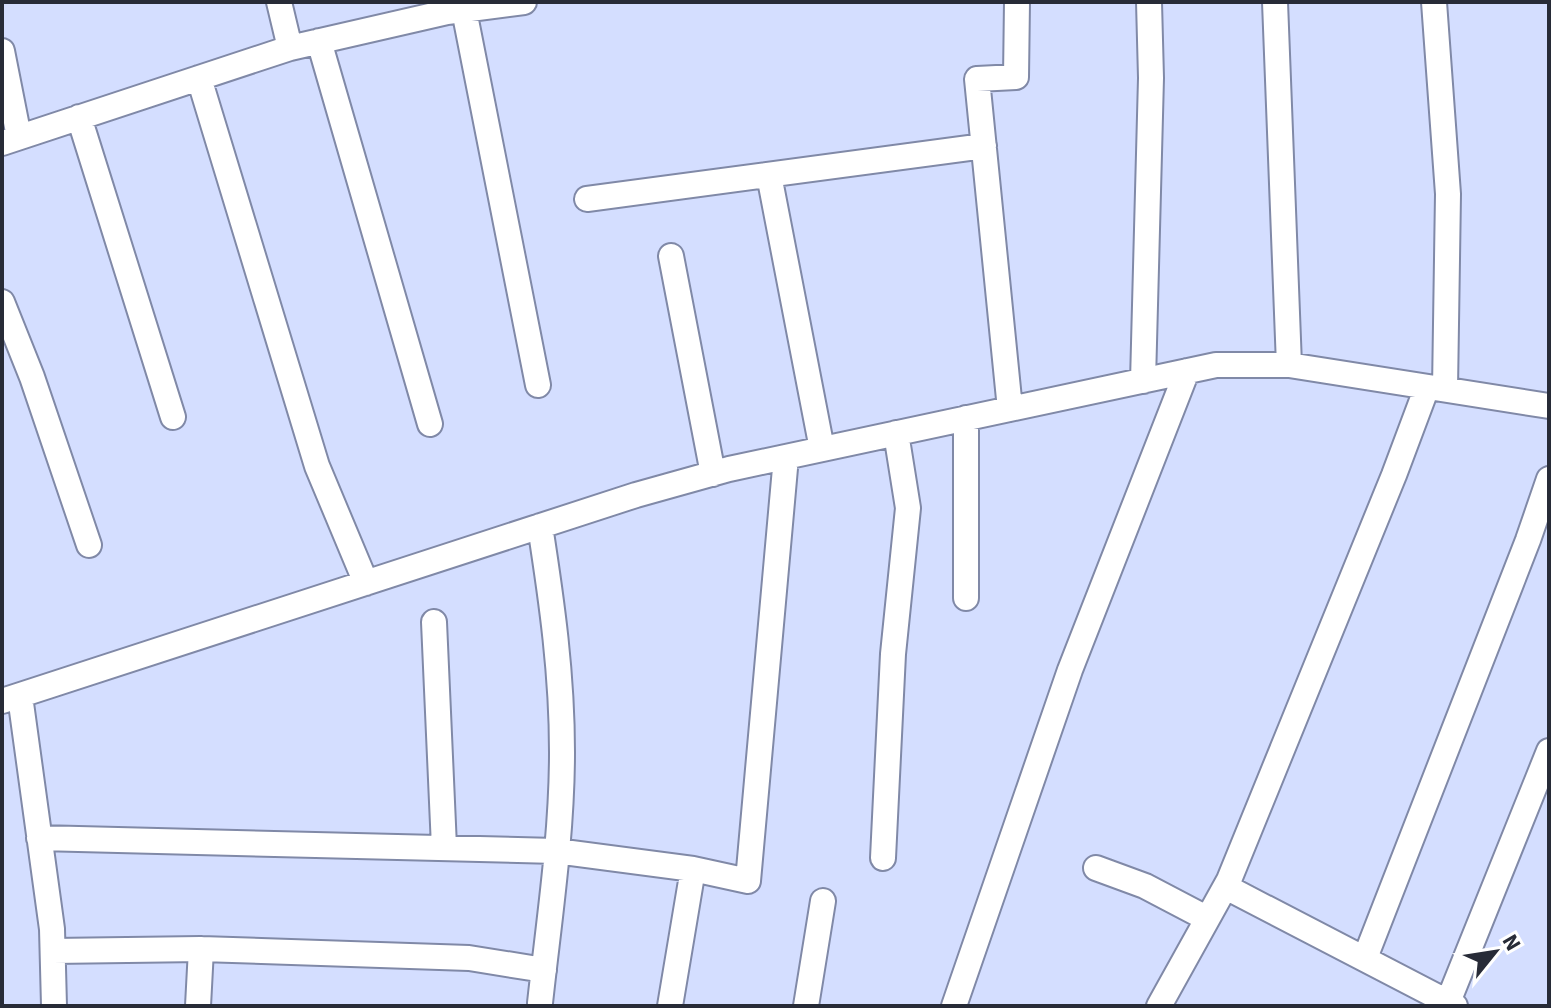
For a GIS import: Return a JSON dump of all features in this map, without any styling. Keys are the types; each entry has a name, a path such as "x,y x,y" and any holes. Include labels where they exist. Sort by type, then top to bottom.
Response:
{"street":[{"path":"279,2 290,48"},
{"path":"2,51 11,140 290,48 464,10 524,2"},
{"path":"1010,409 977,79 1016,77 1017,2"},
{"path":"1143,381 1151,78 1149,2"},
{"path":"1275,2 1289,365"},
{"path":"1159,1006 1226,887 1394,475 1436,388 1448,194 1434,2"},
{"path":"464,10 538,385"},
{"path":"319,41 430,424"},
{"path":"199,78 317,466 366,583"},
{"path":"79,117 173,417"},
{"path":"587,199 984,146"},
{"path":"769,175 822,449"},
{"path":"671,256 713,474"},
{"path":"2,302 32,377 89,545"},
{"path":"54,1006 53,951 39,838 11,698 636,495 786,457 1216,365 1289,365 1549,406"},
{"path":"954,1006 1070,670 1187,371"},
{"path":"966,418 966,598"},
{"path":"883,858 893,654 908,508 896,433"},
{"path":"39,838 556,851 693,869 748,881 786,457"},
{"path":"1365,958 1549,479"},
{"path":"540,526 557,634 562,753 556,851 540,1003"},
{"path":"434,622 444,847"},
{"path":"1226,887 1451,1004 1549,751"},
{"path":"1096,868 1145,886 1206,918"},
{"path":"670,1006 693,869"},
{"path":"806,1006 823,901"},
{"path":"53,951 201,949 469,958 544,970"},
{"path":"198,1006 201,949"}]}
